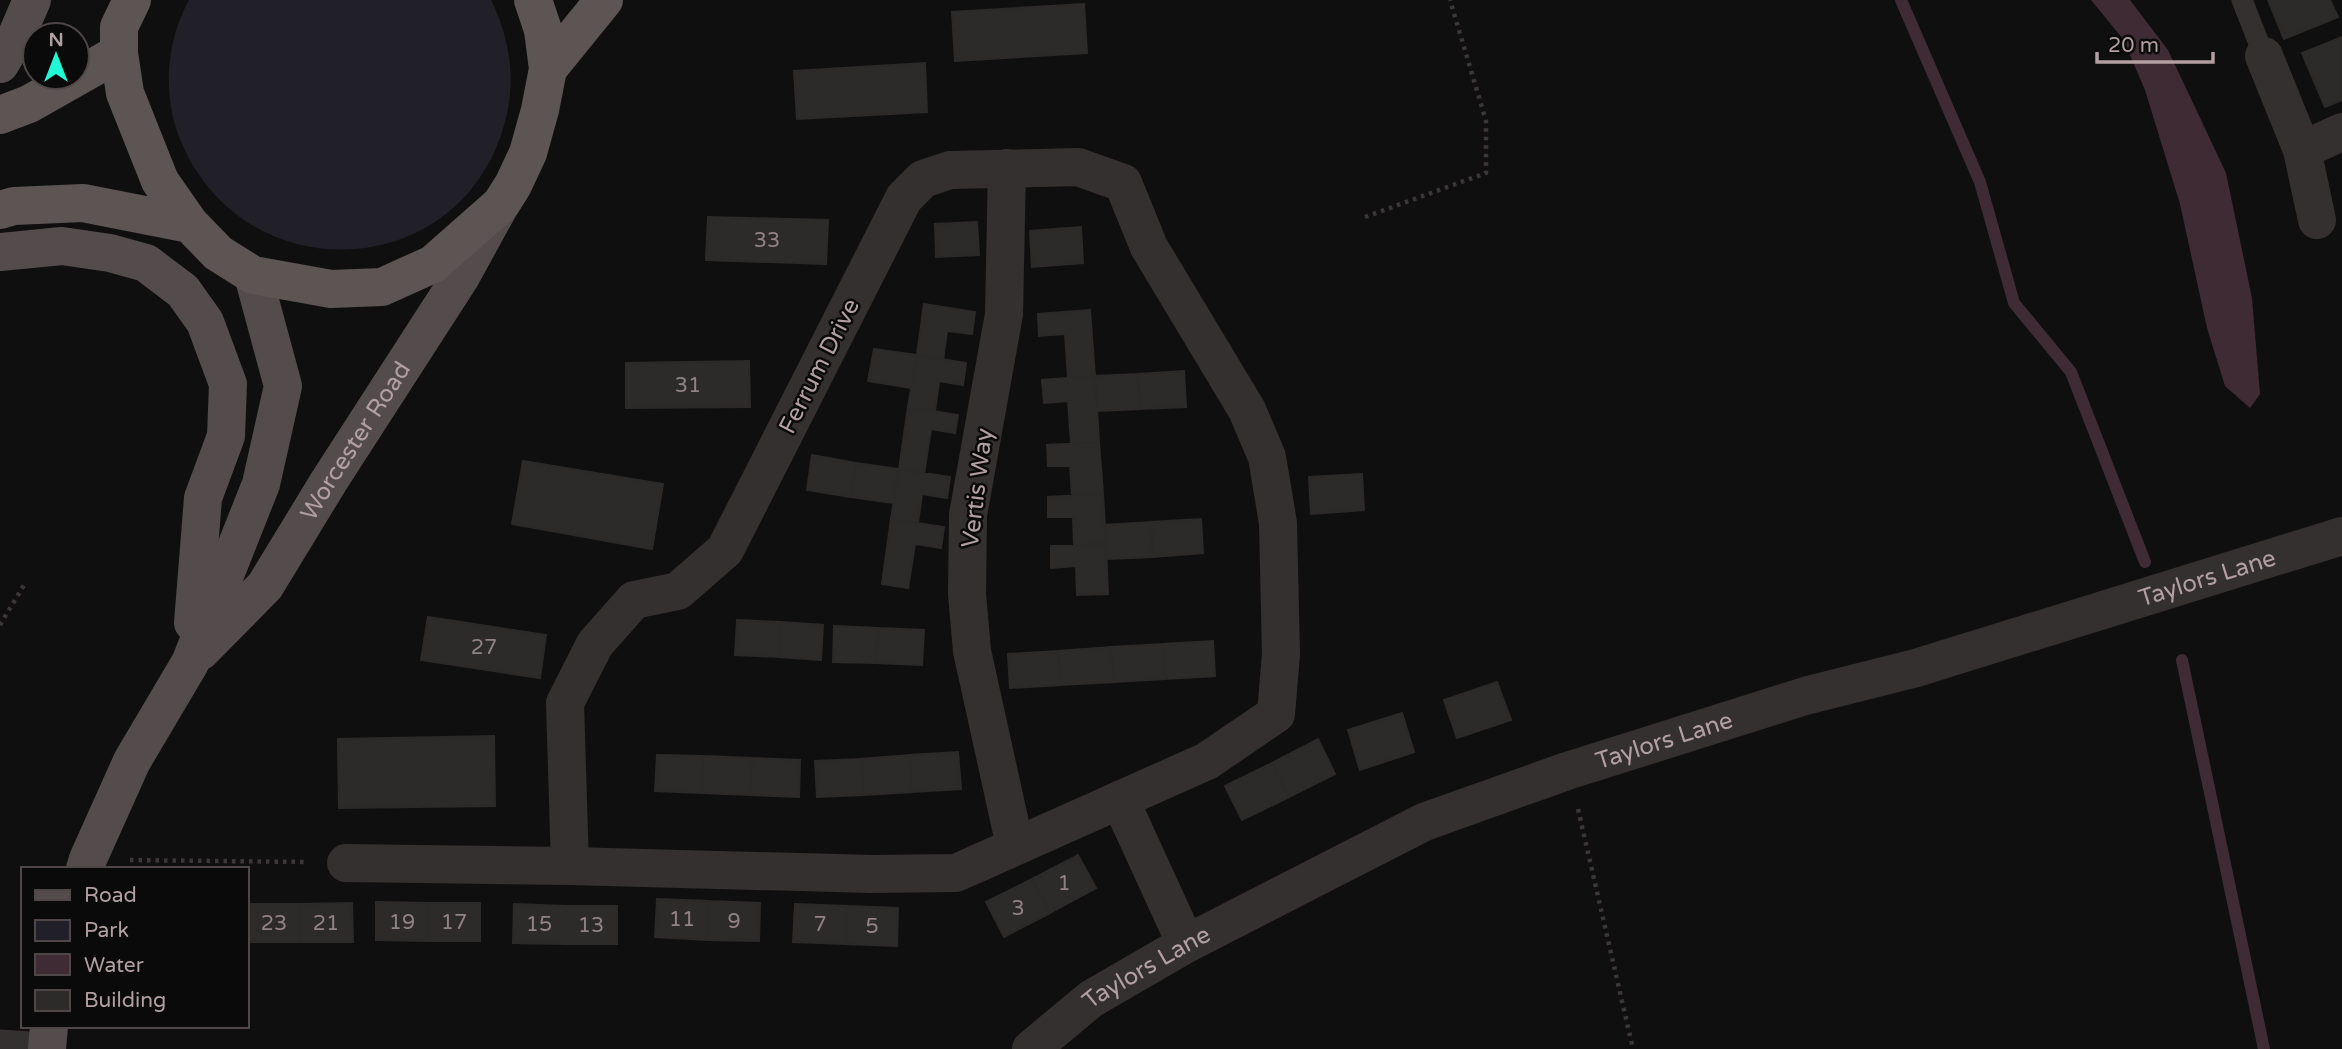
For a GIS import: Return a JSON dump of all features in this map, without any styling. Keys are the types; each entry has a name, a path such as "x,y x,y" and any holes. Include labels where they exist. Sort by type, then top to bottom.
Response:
{"highway":[{"path":"119,20 125,93 159,181 190,224 218,253 253,275 331,289 383,287 433,264 500,204 513,185 528,153 548,69 543,30 534,0"},
{"path":"548,69 604,0"},
{"path":"0,115 29,104 119,20"},
{"path":"0,209 83,203 190,224"}],"main road":[{"path":"0,64 16,37 32,0"},
{"name":"Worcester Road","path":"190,663 265,586 460,278 500,204"},
{"path":"0,252 62,246 110,253 146,263 183,291 205,321 228,384 226,436 203,498 190,663"},
{"name":"Worcester Road","path":"87,864 132,761 190,663 261,484 283,386 253,275"}],"street":[{"path":"2264,55 2302,150 2316,220"},
{"path":"2302,150 2342,132"},
{"name":"Ferrum Drive","path":"1078,167 1123,183 1149,247 1247,410 1267,457 1278,523 1281,654 1276,714 1207,761 956,873 872,874 570,866 565,704 595,643 634,600 678,591 725,550 904,198 923,178 950,170 1007,168 1078,167"},
{"name":"Vertis Way","path":"1007,168 1004,314 968,515 967,594 972,651 1015,846"},
{"name":"Taylors Lane","path":"1031,1049 1091,999 1186,944 1424,822 1567,771 1805,696 1942,660 2342,536"},
{"path":"1120,800 1186,944"},
{"path":"346,863 570,866"}],"lane":[{"path":"2242,0 2264,55"},
{"path":"0,1040 48,1040"}],"path":[{"path":"1365,216 1486,173 1486,121 1450,0"},
{"path":"0,625 24,585"},
{"path":"1567,771 1633,1049"},
{"path":"87,864 346,863"}],"green space":[{"path":"189,0 491,0 507,47 510,96 503,129 478,180 442,217 398,240 349,249 299,244 253,225 212,192 182,144 176,127 171,109 169,71 175,34"}],"water":[{"path":"2091,0 2130,0 2168,50 2226,173 2252,298 2260,394 2250,408 2225,386 2207,328 2180,204 2145,90 2123,39"}],"building":[{"path":"2268,0 2330,0 2338,17 2284,39"},
{"path":"1084,4 1087,53 955,61 952,12"},
{"path":"2342,37 2342,100 2325,107 2302,53"},
{"path":"925,63 927,112 797,119 794,71"},
{"path":"708,217 828,220 826,264 706,260"},
{"path":"977,222 979,255 936,257 935,224"},
{"path":"1081,227 1083,263 1032,267 1030,231"},
{"path":"924,304 975,312 972,334 947,331 943,360 917,355"},
{"path":"1090,310 1095,376 1068,378 1065,334 1039,336 1038,314"},
{"path":"874,349 917,355 912,388 868,381"},
{"path":"917,355 966,363 963,385 939,381 935,411 908,407"},
{"path":"749,361 750,407 626,408 626,363"},
{"path":"1184,371 1186,407 1140,409 1138,374"},
{"path":"1138,374 1140,409 1097,411 1095,376"},
{"path":"1095,376 1099,442 1071,443 1068,401 1044,403 1042,380"},
{"path":"908,407 958,415 955,433 931,429 924,474 899,469"},
{"path":"1099,442 1103,494 1072,495 1070,466 1048,466 1047,445"},
{"path":"812,455 856,463 851,497 807,490"},
{"path":"523,461 663,484 652,549 512,524"},
{"path":"856,463 899,469 894,503 851,497"},
{"path":"899,469 950,477 947,498 922,494 918,523 891,519"},
{"path":"1362,474 1364,510 1311,514 1309,477"},
{"path":"1103,494 1106,544 1074,545 1073,517 1048,517 1048,497"},
{"path":"891,519 944,527 941,548 915,544 908,588 882,584"},
{"path":"1201,519 1203,553 1153,557 1151,522"},
{"path":"1151,522 1153,557 1107,559 1104,525"},
{"path":"1106,544 1108,594 1077,595 1076,566 1051,568 1051,546"},
{"path":"428,617 546,635 540,678 421,660"},
{"path":"737,620 781,622 779,657 735,655"},
{"path":"781,622 823,625 821,660 779,657"},
{"path":"834,626 878,628 876,663 833,662"},
{"path":"878,628 924,630 922,665 876,663"},
{"path":"1213,641 1215,676 1165,679 1163,644"},
{"path":"1163,644 1165,679 1114,682 1111,647"},
{"path":"1111,647 1114,682 1061,685 1058,651"},
{"path":"1058,651 1061,685 1010,688 1008,654"},
{"path":"1497,682 1511,720 1457,738 1444,700"},
{"path":"1402,713 1414,752 1360,770 1348,730"},
{"path":"494,736 495,806 339,808 338,739"},
{"path":"1318,739 1335,774 1289,797 1272,763"},
{"path":"958,752 961,789 912,792 910,755"},
{"path":"657,755 703,756 702,793 655,791"},
{"path":"910,755 912,792 864,795 861,759"},
{"path":"703,756 752,758 750,795 702,793"},
{"path":"752,758 800,760 799,797 750,795"},
{"path":"861,759 864,795 817,797 815,761"},
{"path":"1272,763 1289,797 1242,820 1225,786"},
{"path":"1078,855 1096,888 1050,913 1032,879"},
{"path":"1032,879 1050,913 1004,937 986,902"},
{"path":"657,899 708,901 707,940 655,937"},
{"path":"708,901 760,903 759,941 707,940"},
{"path":"376,902 428,903 428,941 376,940"},
{"path":"352,903 353,942 301,942 300,904"},
{"path":"428,903 480,903 480,941 428,941"},
{"path":"249,904 300,904 301,942 249,942"},
{"path":"514,904 565,906 565,944 513,943"},
{"path":"795,904 847,906 845,944 793,942"},
{"path":"565,906 617,906 617,944 565,944"},
{"path":"847,906 898,908 897,946 845,944"}],"waterway":[{"path":"1901,0 1980,182 2014,303 2071,372 2145,562"},
{"path":"2182,660 2264,1049"}]}
